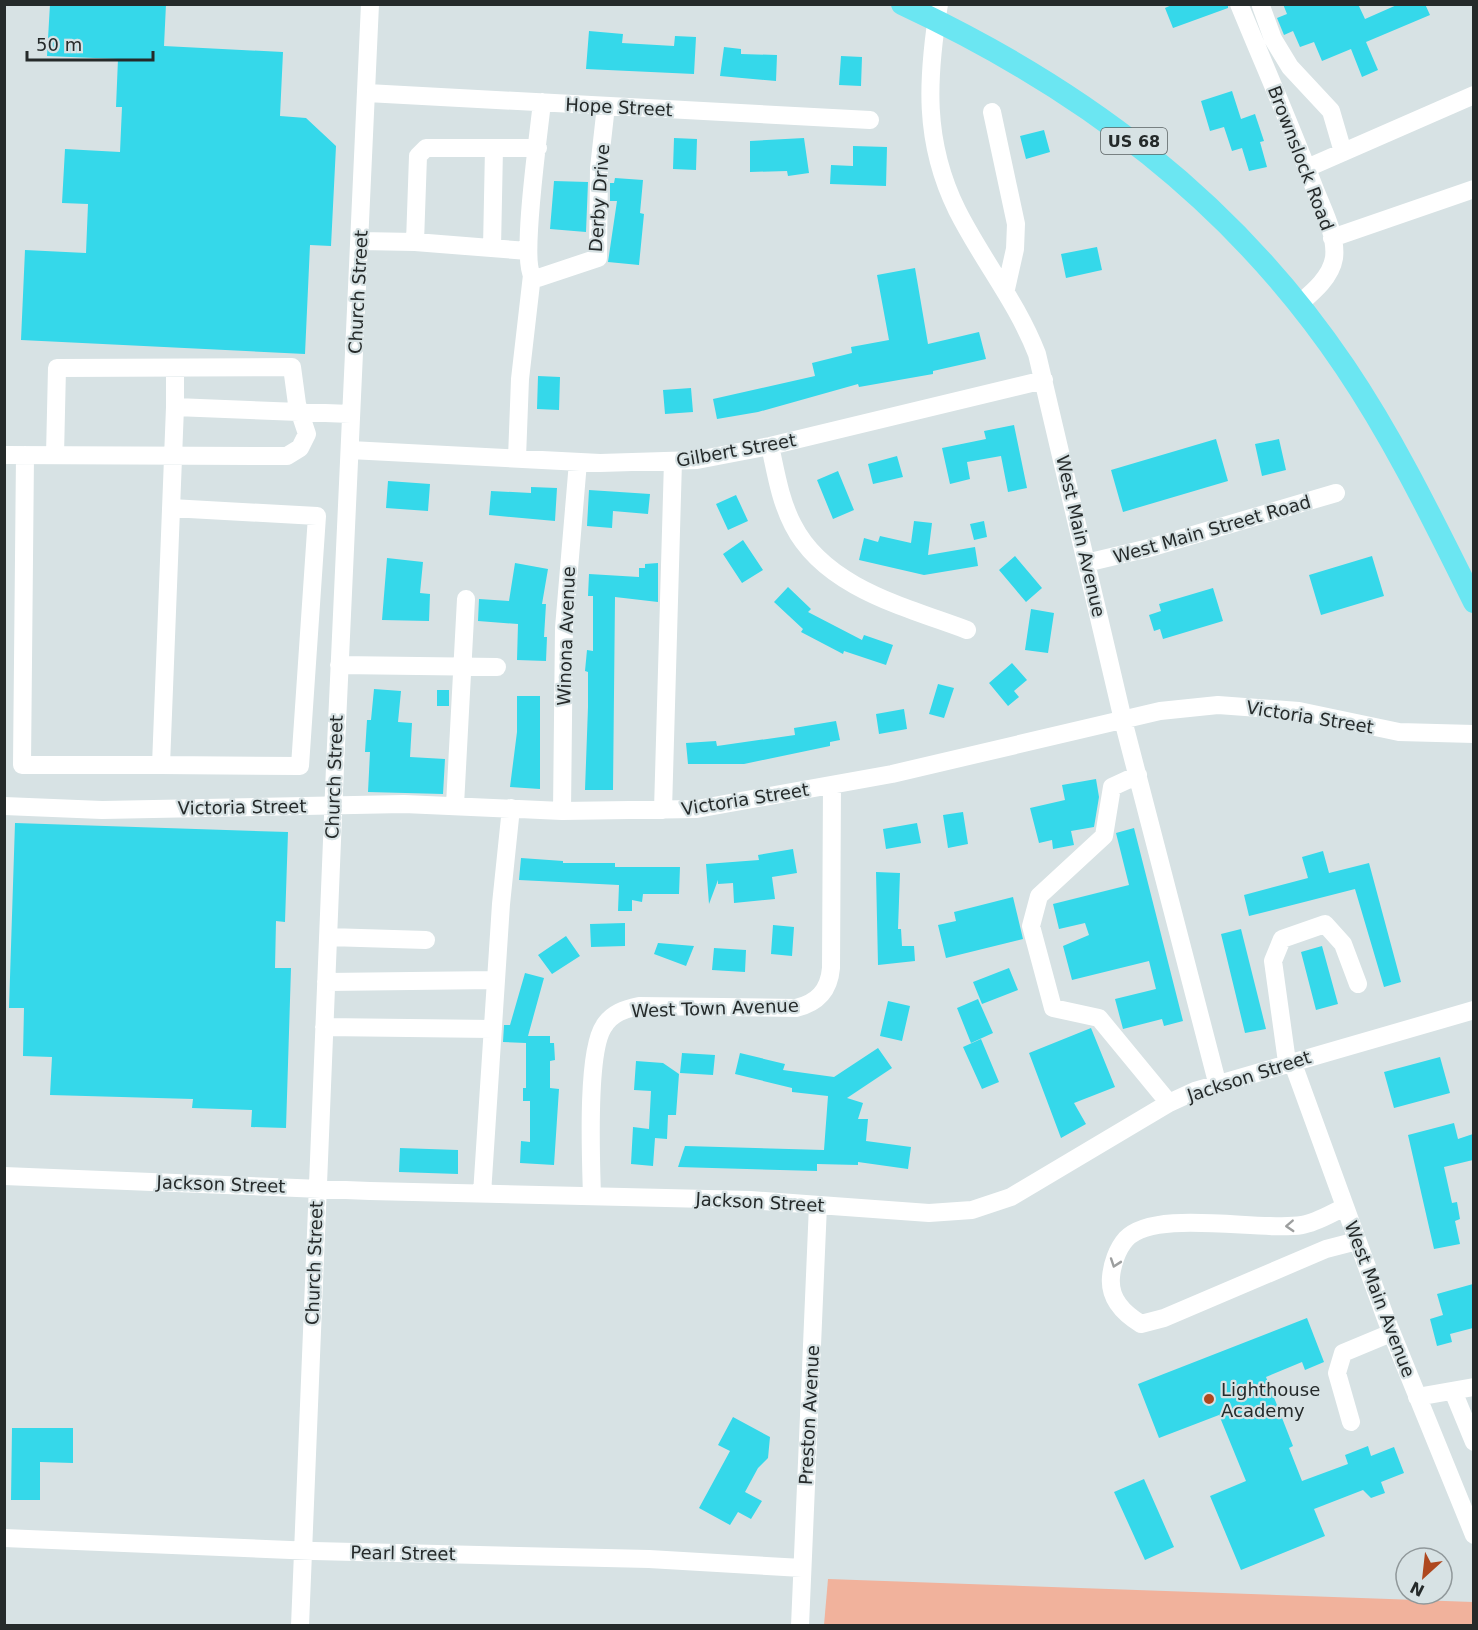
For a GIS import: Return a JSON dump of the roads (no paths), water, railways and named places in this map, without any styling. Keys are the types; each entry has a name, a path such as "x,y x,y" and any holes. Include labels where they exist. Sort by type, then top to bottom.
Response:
{"main road":[{"name":"US 68","path":"902,4 937,12 1057,87 1147,151 1216,213 1299,304 1347,369 1385,431 1473,602"}],"street":[{"name":"Church Street","path":"300,1626 339,665 370,4"},
{"path":"1241,10 1262,5 1273,39 1290,67 1331,111 1343,152"},
{"name":"Brownslock Road","path":"1241,10 1307,168 1332,238 1334,254 1331,267 1316,290 1299,304"},
{"name":"West Main Avenue","path":"937,12 930,56 929,96 936,152 957,210 1006,289 1031,339 1044,381 1123,720 1217,1082"},
{"name":"Hope Street","path":"367,93 870,120"},
{"path":"1307,168 1473,95"},
{"path":"517,458 520,379 532,275 528,263 528,251 542,102"},
{"name":"Derby Drive","path":"532,275 538,278 598,258 599,168 606,106"},
{"path":"992,112 1016,224 1015,249 1006,289"},
{"path":"415,242 418,156 426,148 538,148"},
{"path":"492,248 494,148"},
{"path":"1332,238 1473,189"},
{"path":"360,241 415,242 528,251"},
{"path":"4,455 288,456 300,448 307,434 300,413 292,367 57,368 55,455"},
{"path":"161,765 176,368"},
{"name":"Gilbert Street","path":"350,450 578,462 673,462 770,446 1044,381"},
{"path":"175,407 351,414"},
{"path":"770,446 781,496 794,527 808,548 826,567 876,596 967,630"},
{"path":"25,455 22,765 300,765 317,516 171,508"},
{"name":"Winona Avenue","path":"562,811 564,628 578,462"},
{"path":"663,810 673,462"},
{"name":"West Main Street Road","path":"1086,563 1149,548 1336,493"},
{"path":"454,805 466,599"},
{"path":"339,665 497,668"},
{"name":"Victoria Street","path":"4,806 102,810 333,805 454,805 562,811 697,809 753,801 832,785 1185,707 1244,705 1299,711 1399,732 1473,734"},
{"path":"1138,775 1112,786 1104,836 1039,896 1031,926 1053,1008 1099,1018 1168,1103"},
{"name":"West Town Avenue","path":"592,1196 594,1061 598,1037 610,1018 623,1010 639,1006 796,1008 811,1004 821,996 828,983 831,968 832,785"},
{"path":"482,1194 503,874 511,808"},
{"name":"West Main Avenue","path":"1358,984 1343,944 1325,924 1282,939 1273,961 1290,1062 1391,1333 1417,1397 1468,1509 1473,1535"},
{"path":"328,937 426,940"},
{"path":"326,982 496,980"},
{"name":"Jackson Street","path":"4,1176 482,1194 730,1199 929,1213 986,1207 1020,1192 1168,1103 1217,1082 1473,1010"},
{"path":"324,1027 493,1029"},
{"name":"Preston Avenue","path":"800,1626 818,1205"},
{"path":"1345,1207 1304,1225 1254,1227 1192,1221 1145,1228 1126,1239 1112,1264 1110,1289 1124,1314 1141,1324 1164,1318 1326,1249 1357,1241"},
{"path":"1351,1422 1337,1373 1343,1353 1391,1333"},
{"path":"1417,1397 1473,1387"},
{"path":"1453,1391 1473,1442"},
{"name":"Pearl Street","path":"4,1538 304,1551 649,1559 802,1568"}],"place":[{"name":"Lighthouse Academy","path":"1209,1399"}]}
